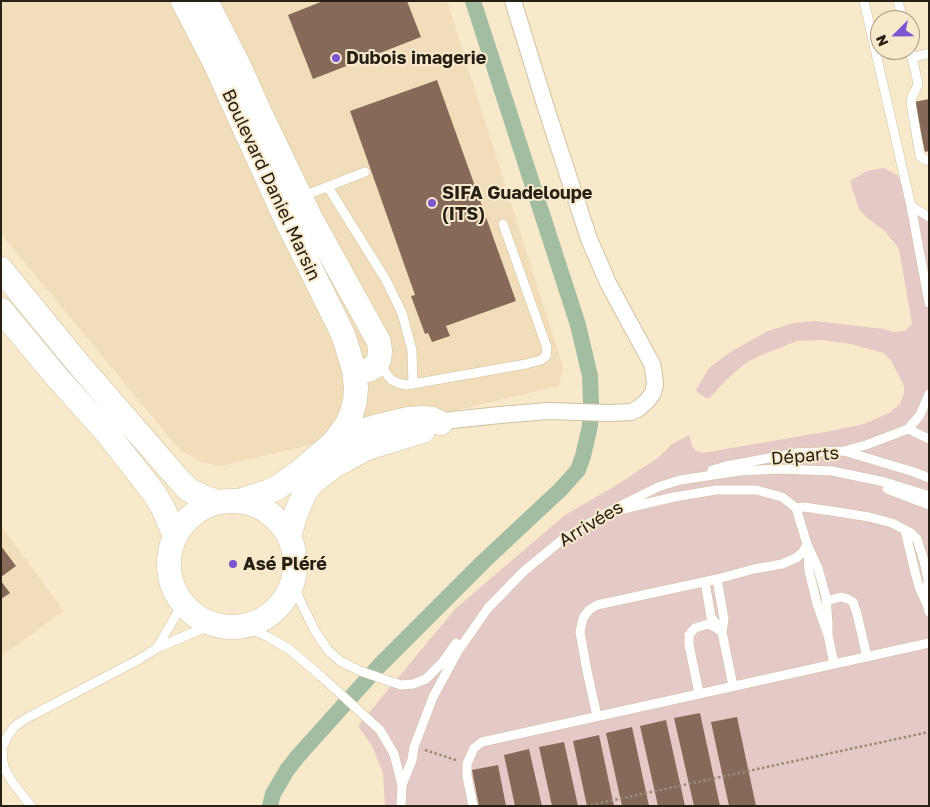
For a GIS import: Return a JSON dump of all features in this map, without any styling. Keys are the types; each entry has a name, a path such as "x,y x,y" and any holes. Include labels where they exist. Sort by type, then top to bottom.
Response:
{"street":[{"name":"Boulevard Daniel Marsin","path":"183,1 214,61 284,215 344,337 354,370 355,401 346,426 334,442"},
{"path":"206,1 240,68 300,198 379,342 379,356 374,367 362,371 354,370"},
{"path":"289,537 304,494 312,483 334,466 367,448 452,420 548,411 632,412 648,401 653,393 655,384 652,364 608,283 589,239 513,1"},
{"path":"1,269 76,361 189,490 196,494 229,502 258,506 274,516 289,537 293,548 295,572 292,584 279,606 257,622 244,626 234,627 213,624 191,612 183,603 174,587 170,570 170,553 176,536 183,524 193,514 204,507 229,502 277,488 334,442 375,427 401,421 423,418 441,423"},
{"path":"1,310 108,434 154,493 176,536"}],"lane":[{"path":"864,1 911,206 929,303"},
{"path":"912,60 918,83 910,103 920,156 929,161"},
{"path":"300,198 365,172"},
{"path":"328,187 386,280 402,313 412,350 414,384"},
{"path":"911,206 929,217"},
{"path":"379,356 388,376 398,384 407,385 526,364 541,360 546,356 546,348 503,224"},
{"path":"844,451 866,446 908,429 920,415 929,394"},
{"path":"908,429 929,439"},
{"path":"844,451 867,454 912,466 929,473"},
{"name":"Départs","path":"680,480 726,466 796,453 844,451 929,478"},
{"name":"Arrivées","path":"401,806 402,785 433,697 458,651 488,608 524,571 563,539 606,513 658,487 680,480 740,471 778,469 851,475 885,482 929,496"},
{"path":"851,475 929,505"},
{"path":"606,513 674,497 716,490 756,490 782,497 796,508 807,544 818,568 826,601 828,635"},
{"path":"796,508 804,507 869,518 892,523 912,533 917,539 924,560 928,580 928,608"},
{"path":"905,530 919,587 928,608"},
{"path":"597,716 586,671 580,632 583,618 589,610 597,605 782,564 796,558 803,552 807,544"},
{"path":"807,544 810,577 828,635 834,664"},
{"path":"717,579 724,619 722,632 733,686"},
{"path":"705,582 711,617 722,632"},
{"path":"292,584 306,615 328,650 340,661 360,672 402,685 413,684 426,679 442,663 455,645 488,608"},
{"path":"826,601 841,597 853,602 867,656"},
{"path":"157,648 183,603"},
{"path":"31,806 12,783 6,771 2,748 7,737 6,730 157,648 213,624"},
{"path":"699,693 689,645 690,635 695,628 708,624 722,632"},
{"path":"244,626 289,649 380,730 394,754 402,785"},
{"path":"473,806 467,776 467,764 474,748 482,742 929,643"}],"path":[{"path":"586,806 929,732"},
{"path":"414,747 467,764"}],"shaded area":[{"path":"1,1 447,1 563,367 559,386 221,466 201,462 180,450 1,234"},
{"path":"884,168 897,175 929,223 929,806 385,806 383,773 372,746 358,726 455,609 565,515 617,485 659,457 672,444 689,435 692,446 696,451 702,453 864,424 889,413 900,404 904,394 904,386 892,362 884,353 851,344 822,340 797,341 759,356 735,372 710,398 706,398 696,390 709,368 732,351 768,331 794,323 816,321 894,332 905,331 912,324 899,249 885,231 866,217 859,209 850,181 867,171"},
{"path":"1,526 64,611 1,656"}],"building":[{"name":"Dubois imagerie","path":"323,1 407,1 421,37 313,79 288,15"},
{"name":"SIFA Guadeloupe (ITS)","path":"437,80 516,301 446,326 450,336 432,342 428,333 425,334 411,296 415,295 350,111"},
{"path":"929,99 929,151 925,152 914,102"},
{"path":"1,546 16,566 1,577"},
{"path":"1,581 10,593 1,599"},
{"path":"700,713 720,806 694,806 674,718"},
{"path":"737,717 756,806 729,806 711,722"},
{"path":"666,720 685,806 658,806 640,726"},
{"path":"632,727 649,806 622,806 606,733"},
{"path":"599,735 614,806 587,806 573,741"},
{"path":"564,742 578,806 552,806 539,747"},
{"path":"529,749 542,806 515,806 504,755"},
{"path":"498,765 506,806 479,806 472,770"}],"waterway":[{"path":"270,806 273,794 298,756 379,666 484,561 561,489 578,470 583,456 590,426 590,376 578,325 473,1"}],"place":[{"name":"Dubois imagerie","path":"336,58"},
{"name":"SIFA Guadeloupe (ITS)","path":"432,203"},
{"name":"Asé Pléré","path":"233,564"}]}
